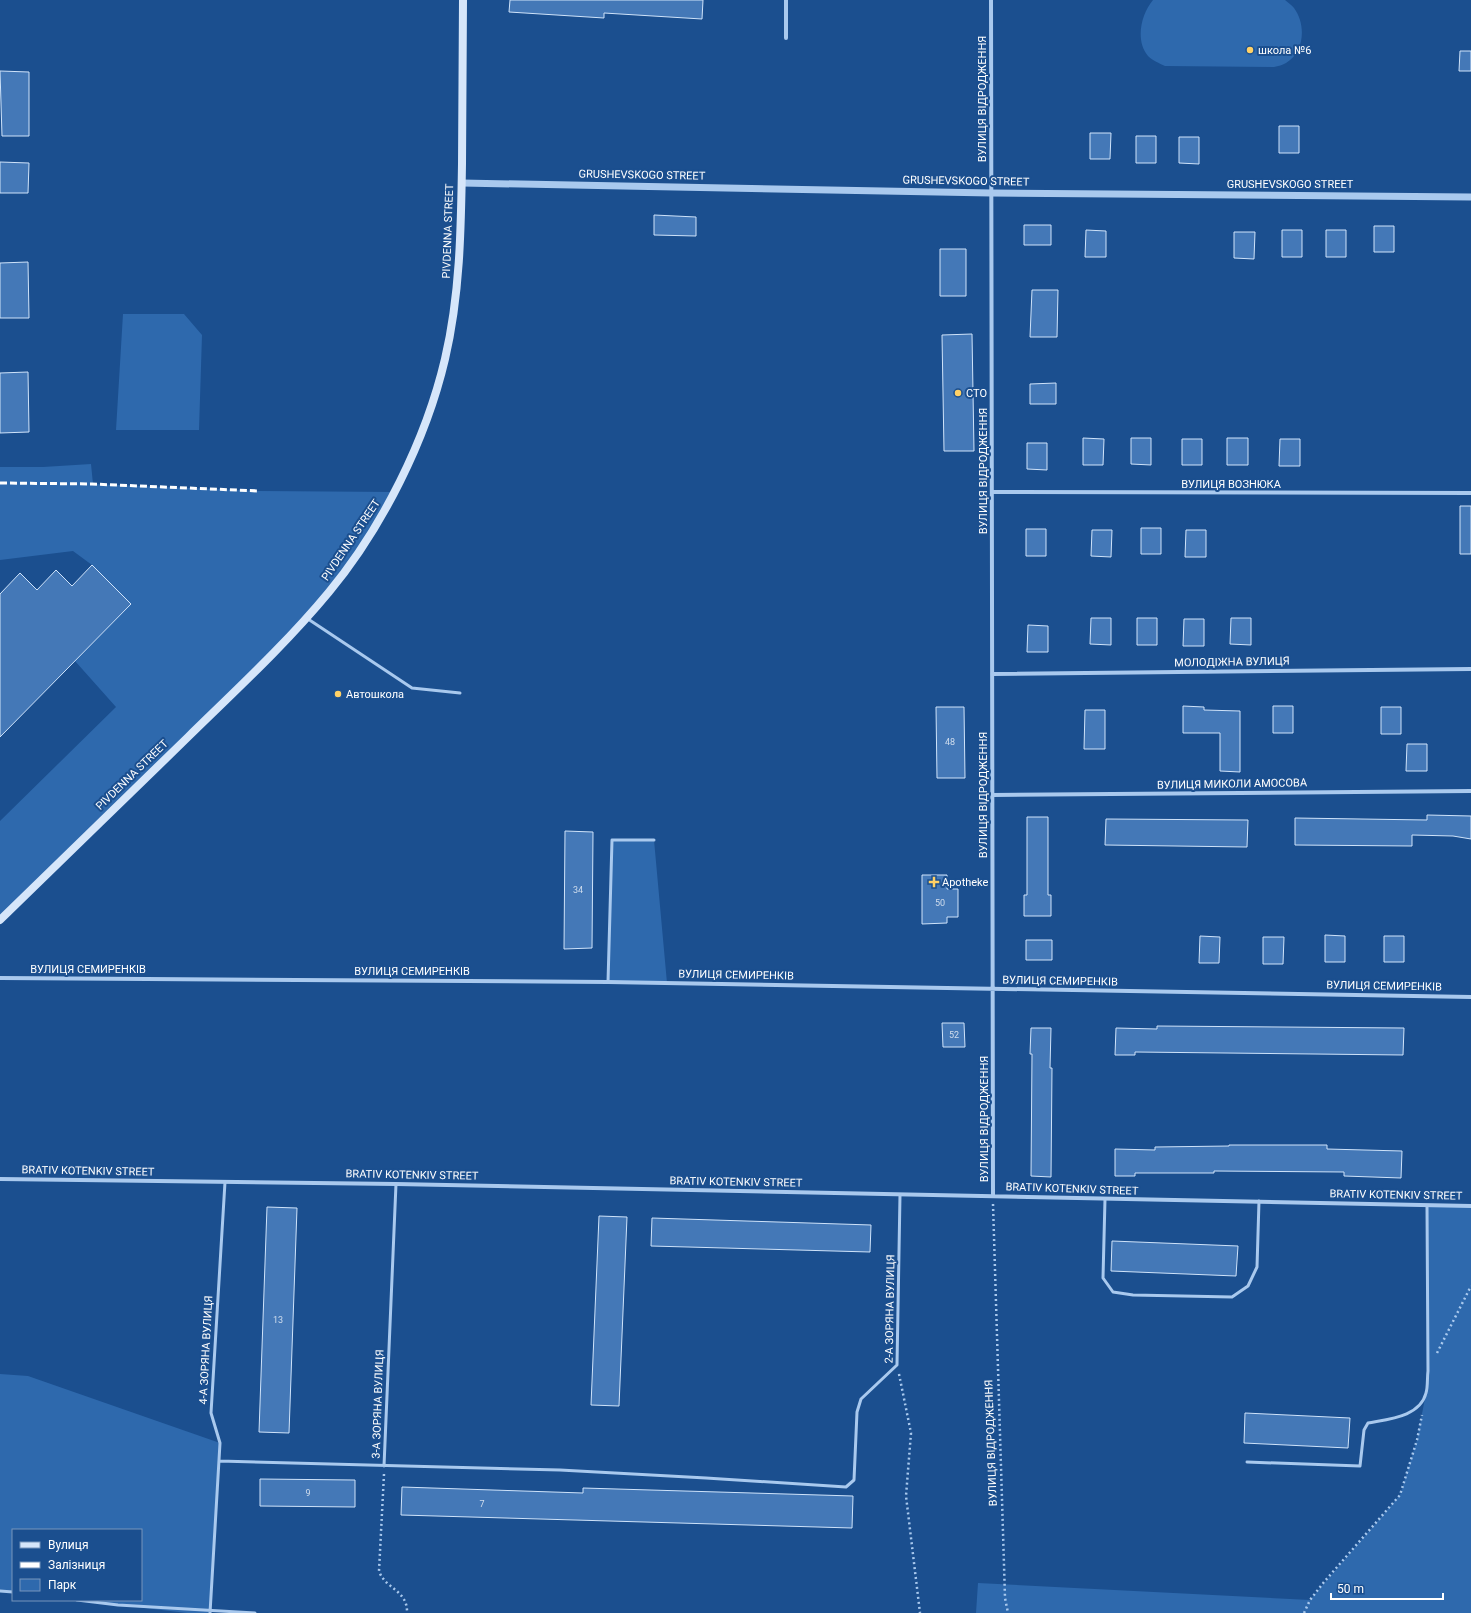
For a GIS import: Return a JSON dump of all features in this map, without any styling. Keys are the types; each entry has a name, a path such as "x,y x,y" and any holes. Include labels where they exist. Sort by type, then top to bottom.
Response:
{"main road":[{"name":"PIVDENNA STREET","path":"0,920 271,655 306,618 329,593 350,565 384,512 412,455 431,404 445,360 454,310 460,263 463,0"}],"street":[{"path":"786,0 786,38"},
{"name":"ВУЛИЦЯ ВІДРОДЖЕННЯ","path":"991,0 993,1196"},
{"name":"GRUSHEVSKOGO STREET","path":"462,183 991,193 1471,197"},
{"name":"ВУЛИЦЯ ВОЗНЮКА","path":"992,492 1471,493"},
{"name":"МОЛОДІЖНА ВУЛИЦЯ","path":"992,674 1471,669"},
{"name":"ВУЛИЦЯ МИКОЛИ АМОСОВА","path":"992,795 1471,790"},
{"name":"ВУЛИЦЯ СЕМИРЕНКІВ","path":"0,978 608,982 1471,997"},
{"name":"BRATIV KOTENKIV STREET","path":"0,1179 396,1184 1471,1206"}],"lane":[{"path":"306,618 412,688 460,693"},
{"path":"608,982 612,840 654,840"},
{"name":"4-А ЗОРЯНА ВУЛИЦЯ","path":"210,1612 220,1443 211,1414 225,1182"},
{"name":"3-А ЗОРЯНА ВУЛИЦЯ","path":"384,1466 396,1184"},
{"name":"2-А ЗОРЯНА ВУЛИЦЯ","path":"898,1365 900,1195"},
{"path":"1105,1199 1103,1278 1113,1292 1133,1295 1232,1297 1248,1286 1257,1267 1259,1201"},
{"path":"1247,1462 1360,1466 1364,1430 1368,1423 1409,1414 1421,1404 1426,1393 1428,1371 1427,1206"},
{"path":"219,1461 560,1470 846,1487 854,1480 857,1412 861,1399 898,1365"},
{"path":"0,1591 12,1592"},
{"path":"85,1601 210,1612 255,1613"}],"path":[{"name":"ВУЛИЦЯ ВІДРОДЖЕННЯ","path":"993,1196 1005,1590 1008,1613"},
{"path":"1428,1371 1471,1286"},
{"name":"2-А ЗОРЯНА ВУЛИЦЯ","path":"898,1365 910,1433 906,1496 920,1613"},
{"path":"1304,1613 1310,1600 1324,1582 1400,1495 1417,1440 1426,1393"},
{"name":"3-А ЗОРЯНА ВУЛИЦЯ","path":"384,1466 379,1571 381,1578 402,1595 407,1606 407,1613"}],"green space":[{"path":"1153,0 1285,0 1294,8 1298,15 1302,30 1300,45 1297,52 1285,64 1274,67 1165,66 1154,61 1148,56 1142,43 1141,28 1143,20 1145,13"},
{"path":"123,314 184,314 202,335 199,430 116,430"},
{"path":"91,464 93,484 259,491 395,492 329,593 0,920 0,821 116,707 75,661 131,604 92,565 73,551 0,560 0,467 43,467"},
{"path":"612,840 654,840 667,983 608,982"},
{"path":"1427,1206 1471,1206 1471,1613 976,1613 978,1583 1310,1600 1400,1495 1417,1440 1426,1393 1428,1371"},
{"path":"0,1374 28,1376 220,1443 210,1613 187,1613 85,1601 142,1601 142,1529 12,1529 12,1592 0,1591"}],"building":[{"path":"510,0 703,0 702,19 604,13 604,18 509,12"},
{"path":"1460,51 1471,51 1471,71 1459,71"},
{"path":"0,71 29,72 29,136 2,136"},
{"path":"1279,126 1299,126 1299,153 1279,153"},
{"path":"1090,133 1111,133 1110,159 1090,159"},
{"path":"1136,136 1156,136 1156,163 1136,163"},
{"path":"1179,137 1199,137 1199,164 1179,163"},
{"path":"0,162 29,163 28,193 0,193"},
{"path":"654,215 696,217 696,236 654,235"},
{"path":"1024,225 1051,225 1051,245 1024,245"},
{"path":"1374,226 1394,226 1394,252 1374,252"},
{"path":"1086,230 1106,231 1106,257 1085,257"},
{"path":"1282,230 1302,230 1302,257 1282,257"},
{"path":"1326,230 1346,230 1346,257 1326,257"},
{"path":"1234,232 1255,232 1254,259 1234,258"},
{"path":"940,249 966,249 966,296 940,296"},
{"path":"28,262 29,318 0,318 0,263"},
{"path":"1032,290 1058,290 1057,337 1030,337"},
{"name":"СТО","path":"972,334 974,451 944,451 942,335"},
{"path":"28,372 29,432 0,433 0,373"},
{"path":"1056,383 1056,404 1030,404 1030,384"},
{"path":"1083,438 1104,439 1103,465 1083,465"},
{"path":"1131,438 1151,438 1151,465 1131,464"},
{"path":"1227,438 1248,438 1248,465 1227,465"},
{"path":"1182,439 1202,439 1202,465 1182,465"},
{"path":"1280,439 1300,439 1300,466 1279,466"},
{"path":"1027,443 1047,443 1047,470 1027,469"},
{"path":"1460,506 1471,506 1471,554 1460,554"},
{"path":"1141,528 1161,528 1161,554 1141,554"},
{"path":"1026,529 1046,529 1046,556 1026,556"},
{"path":"1092,530 1112,530 1111,557 1091,556"},
{"path":"1186,530 1206,530 1206,557 1185,557"},
{"path":"92,565 131,604 0,737 0,594 20,573 37,590 56,570 72,586"},
{"path":"1091,618 1111,618 1111,645 1090,644"},
{"path":"1137,618 1157,618 1157,645 1137,645"},
{"path":"1231,618 1251,618 1251,645 1230,644"},
{"path":"1184,619 1204,619 1204,646 1183,646"},
{"path":"1028,625 1048,626 1048,652 1027,652"},
{"path":"1183,706 1204,707 1204,710 1240,711 1240,772 1220,771 1220,733 1183,733"},
{"path":"1273,706 1293,706 1293,733 1273,733"},
{"path":"936,707 964,707 965,778 937,778"},
{"path":"1381,707 1401,707 1401,734 1381,734"},
{"path":"1085,710 1105,710 1105,749 1084,749"},
{"path":"1407,744 1427,744 1427,771 1406,771"},
{"path":"1427,815 1471,816 1471,839 1453,836 1412,835 1412,846 1295,845 1295,818 1427,820"},
{"path":"1027,817 1048,817 1048,895 1051,895 1051,916 1024,916 1024,895 1027,895"},
{"path":"1106,819 1248,820 1247,847 1105,845"},
{"path":"565,831 593,832 592,948 564,949"},
{"path":"922,875 947,875 947,889 958,889 958,917 947,917 947,923 922,924"},
{"path":"1325,935 1345,936 1345,962 1325,962"},
{"path":"1200,936 1220,937 1219,963 1199,963"},
{"path":"1384,936 1404,936 1404,962 1384,962"},
{"path":"1263,937 1284,937 1283,964 1263,964"},
{"path":"1026,940 1052,940 1052,960 1026,960"},
{"path":"942,1023 964,1023 965,1047 943,1047"},
{"path":"1157,1026 1404,1028 1403,1055 1135,1052 1135,1055 1115,1055 1116,1028 1157,1029"},
{"path":"1031,1028 1051,1028 1051,1177 1031,1176"},
{"path":"1327,1145 1327,1149 1402,1151 1401,1178 1344,1176 1344,1172 1214,1171 1214,1173 1135,1173 1135,1176 1115,1176 1115,1149 1155,1150 1155,1147"},
{"path":"267,1207 297,1208 289,1433 259,1432"},
{"path":"599,1216 627,1217 619,1406 591,1405"},
{"path":"652,1218 871,1225 870,1252 651,1246"},
{"path":"1112,1241 1238,1246 1236,1276 1111,1271"},
{"path":"1245,1413 1350,1418 1348,1448 1244,1443"},
{"path":"260,1479 355,1480 355,1507 260,1506"},
{"path":"402,1487 583,1493 583,1488 853,1496 852,1528 401,1515"}],"railway":[{"path":"0,483 92,484 259,491"}],"place":[{"name":"школа №6","path":"1250,50"},
{"name":"СТО","path":"958,393"},
{"name":"Автошкола","path":"338,694"},
{"name":"Apotheke","path":"934,882"}]}
